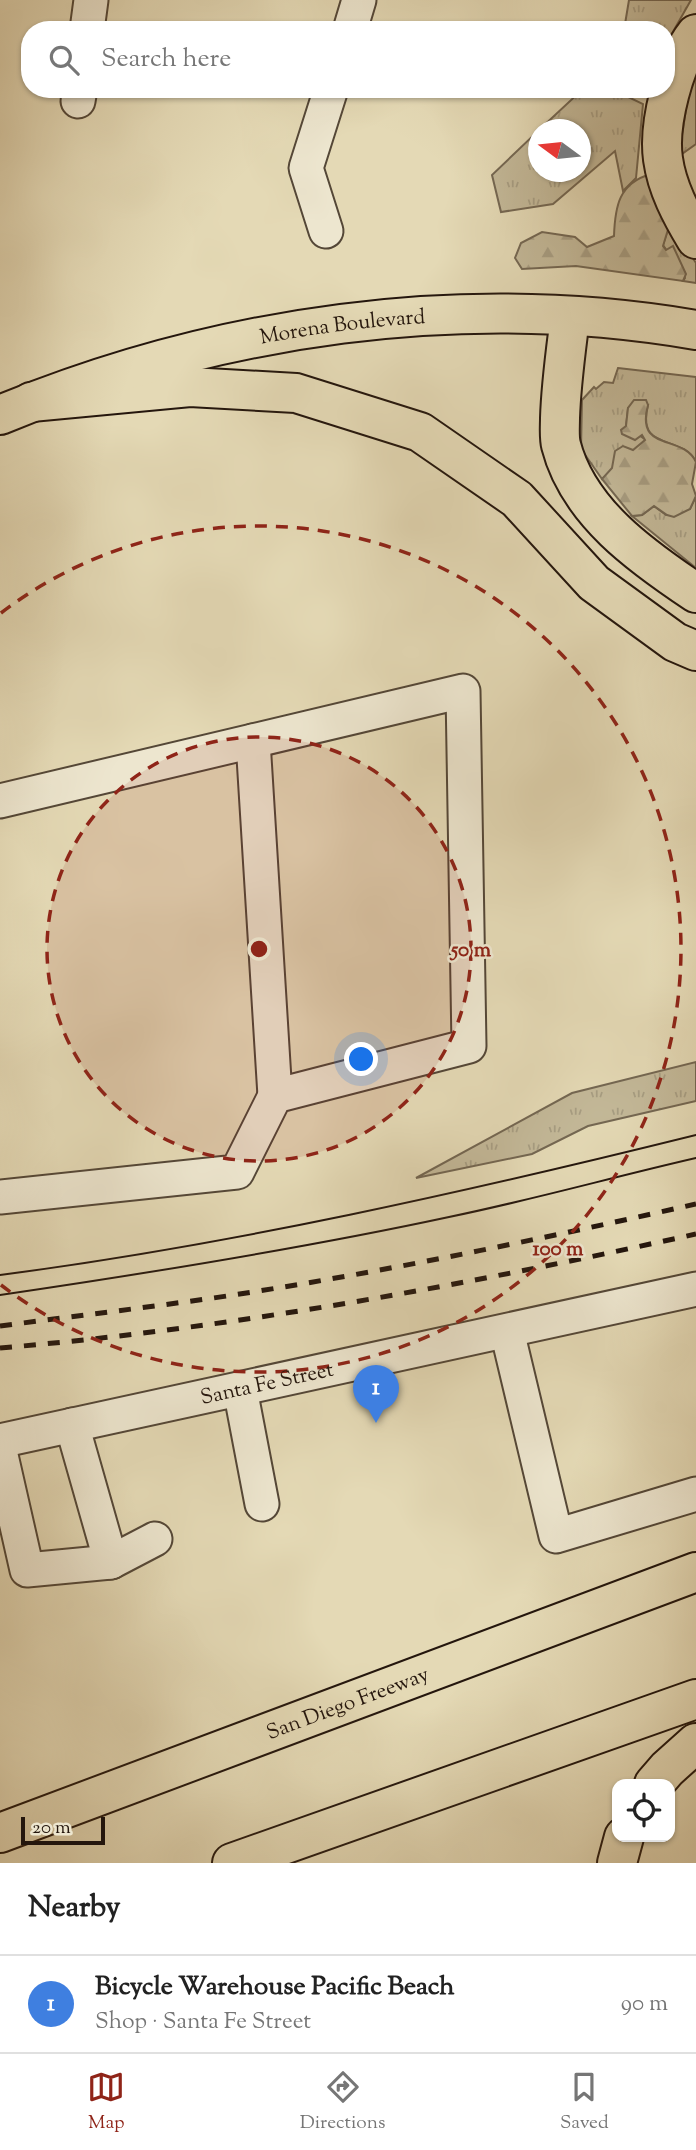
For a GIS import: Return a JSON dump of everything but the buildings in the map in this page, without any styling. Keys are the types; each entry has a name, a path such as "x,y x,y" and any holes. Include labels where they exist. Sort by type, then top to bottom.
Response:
{"main road":[{"path":"675,78 689,43 696,34"},
{"path":"669,98 662,158 677,207 696,239"},
{"name":"Morena Boulevard","path":"16,409 94,379 189,352 305,329 399,317 570,317 696,330"},
{"path":"570,317 561,395 560,443 574,476 595,509 626,541 696,593"},
{"path":"16,409 190,387 296,393 420,432 517,499 594,583 675,642 696,651"},
{"name":"San Diego Freeway","path":"0,1833 696,1572"},
{"path":"232,1863 696,1699"},
{"path":"658,1779 696,1743"},
{"path":"617,1863 623,1842"}],"street":[{"path":"89,21 91,0"},
{"path":"352,21 359,0"},
{"path":"326,231 306,168 328,98"},
{"path":"0,801 463,691 469,1046 275,1096"},
{"path":"0,1196 237,1172 275,1096 253,741"},
{"name":"Santa Fe Street","path":"0,1441 696,1289"},
{"path":"507,1331 556,1536 696,1494"},
{"path":"240,1389 262,1504"},
{"path":"72,1425 111,1562"},
{"path":"0,1451 27,1570 111,1562 155,1539"}],"green space":[{"path":"629,0 691,0 675,28 675,21 626,21"},
{"path":"696,51 696,144 679,156 694,55"},
{"path":"573,98 630,98 643,104 636,178 623,191 615,151 591,172 591,119 551,119"},
{"path":"528,141 528,182 579,182 553,204 501,212 492,175"},
{"path":"651,174 670,223 663,246 666,250 673,246 686,274 683,281 576,266 522,269 515,258 521,243 542,232 575,237 587,247 614,236 618,206 625,190 640,178"},
{"path":"670,223 696,263 696,283 683,281 685,278 663,245"},
{"path":"618,368 696,377 696,462 689,453 662,441 648,430 648,405 628,408 626,426 646,440 602,479 581,449 582,400 594,387 596,389 604,382 613,383"},
{"path":"634,400 646,400 648,430 654,436 681,448 696,462 692,484 696,496 690,509 674,517 654,506 642,515 632,516 602,479 612,468 615,451 623,446 633,450 645,440 642,435 635,440 622,434 628,408"},
{"path":"696,496 696,568 632,516 642,515 654,506 666,515 690,509"},
{"path":"696,1062 696,1101 588,1126 532,1154 416,1178 572,1093"}],"tram line":[{"path":"0,1275 176,1248 350,1215 696,1135"},
{"path":"0,1295 225,1260 393,1229 696,1158"}],"railway":[{"path":"0,1326 227,1296 404,1266 696,1204"},
{"path":"0,1348 176,1329 350,1303 523,1271 696,1234"}],"place":[{"name":"Bicycle Warehouse Pacific Beach","path":"376,1423"}]}
